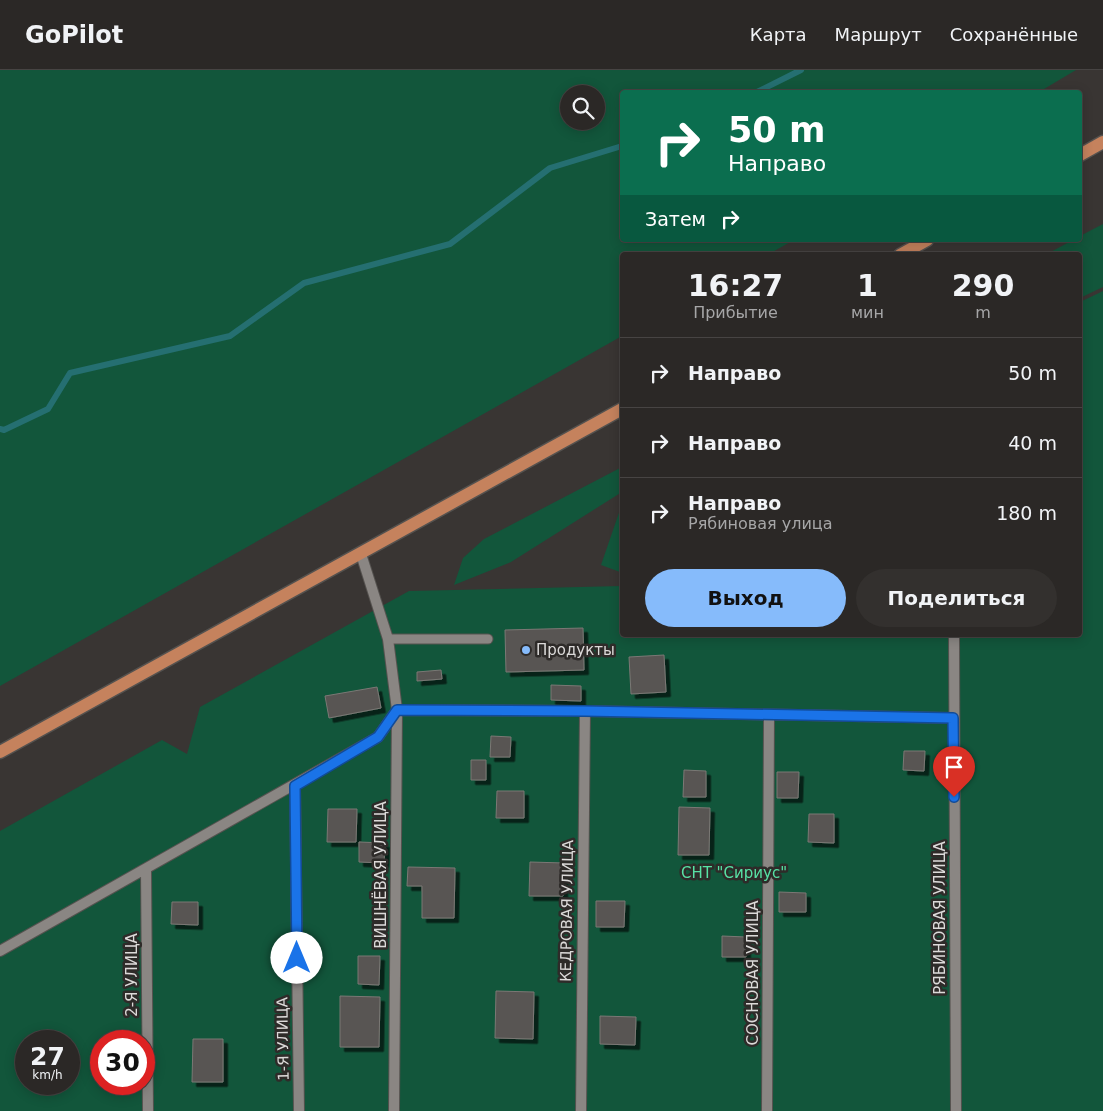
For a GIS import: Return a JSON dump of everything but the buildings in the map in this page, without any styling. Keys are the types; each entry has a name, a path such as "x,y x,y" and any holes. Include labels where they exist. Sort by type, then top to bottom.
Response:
{"main road":[{"path":"1082,154 1103,142"},
{"path":"905,252 923,242"},
{"path":"0,752 620,410"}],"street":[{"name":"ВИШНЁВАЯ УЛИЦА","path":"361,554 388,639 397,710 394,1111"},
{"name":"РЯБИНОВАЯ УЛИЦА","path":"954,637 956,1111"},
{"path":"0,951 295,786 378,737 397,710 585,711 953,718"},
{"name":"КЕДРОВАЯ УЛИЦА","path":"581,1111 585,711"},
{"name":"СОСНОВАЯ УЛИЦА","path":"767,1111 769,715"},
{"name":"1-Я УЛИЦА","path":"295,786 299,1111"},
{"name":"2-Я УЛИЦА","path":"146,870 148,1111"}],"lane":[{"path":"388,639 488,639"}],"green space":[{"path":"0,70 1076,70 1042,90 620,90 620,242 790,242 772,252 620,252 620,337 0,686"},
{"path":"1103,224 1103,287 1082,297 1082,252 1051,252 1069,242 1082,242 1082,235"},
{"name":"СНТ \"Сириус\"","path":"1103,291 1103,1111 0,1111 0,831 162,740 187,754 200,707 409,591 620,586 620,637 1082,637 1082,301"},
{"path":"620,468 620,493 511,562 454,585 463,558 484,539"},
{"path":"620,510 620,572 601,565"}],"waterway":[{"path":"761,90 801,70"},
{"path":"0,429 4,430 48,409 70,373 230,336 304,283 450,244 550,168 620,147"}],"place":[{"name":"Продукты","path":"526,650"}],"route":[{"path":"297,958 295,786 378,737 397,710 585,711 953,718 954,797"}]}
